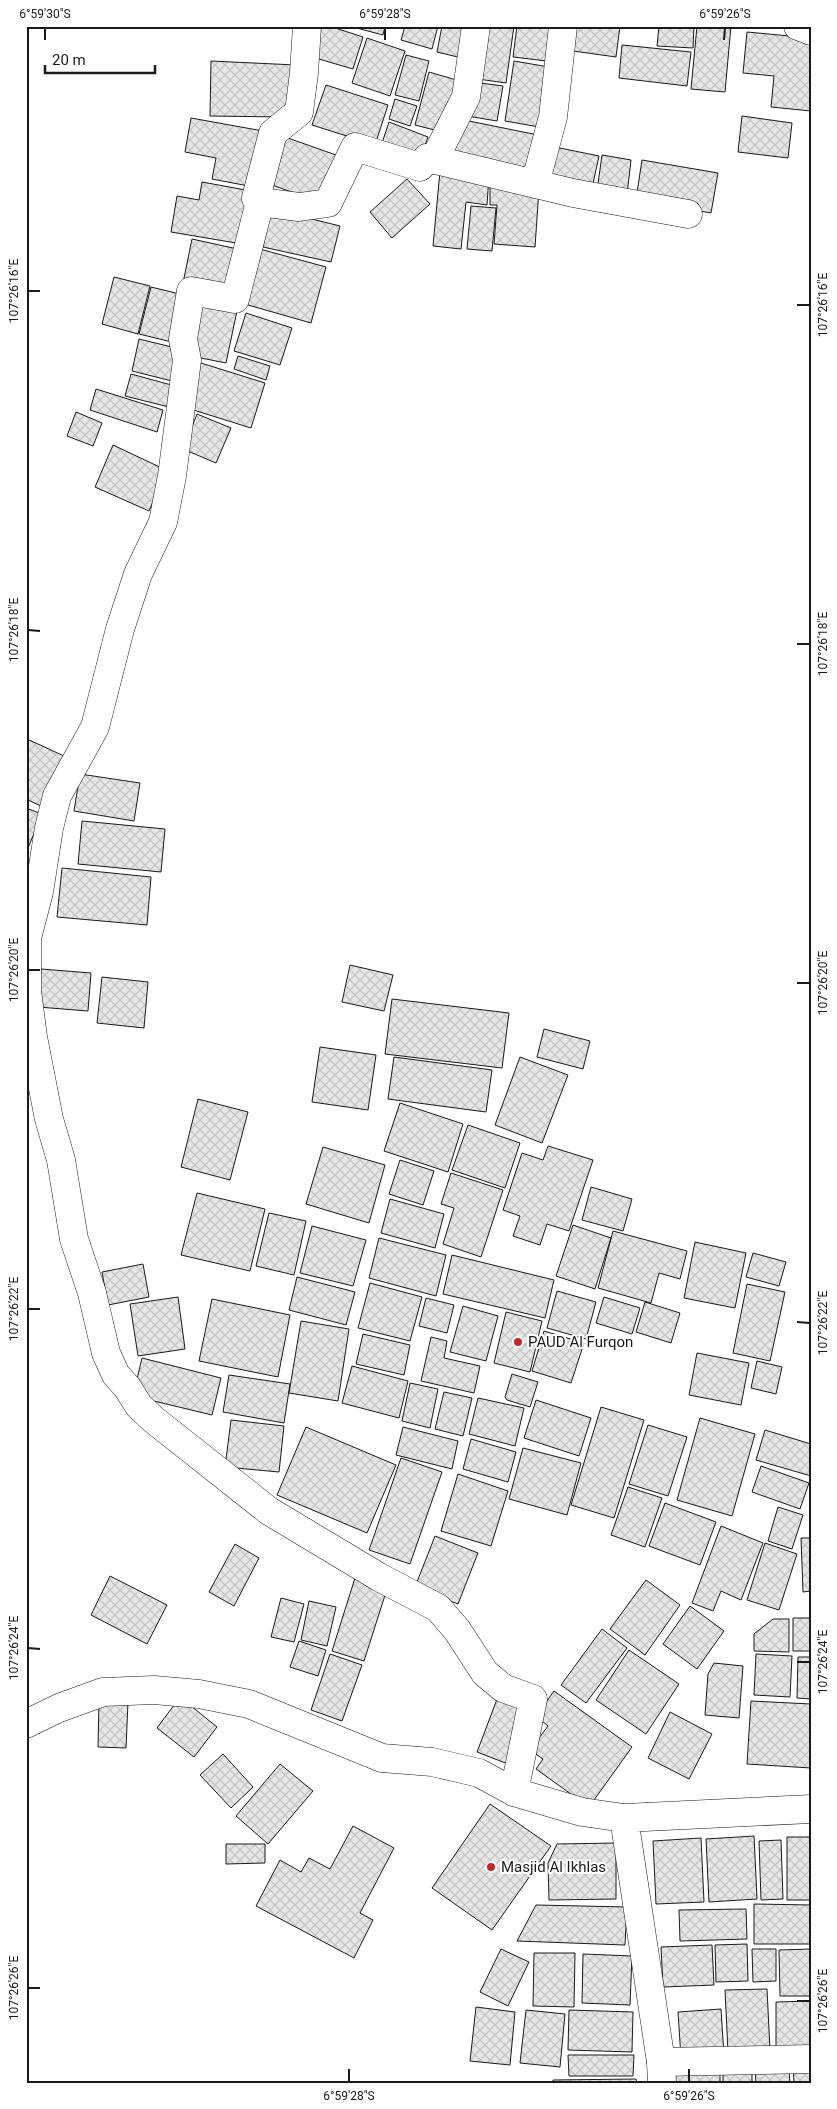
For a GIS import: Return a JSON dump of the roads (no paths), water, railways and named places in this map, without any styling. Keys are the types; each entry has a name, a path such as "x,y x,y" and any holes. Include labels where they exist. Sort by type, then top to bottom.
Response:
{"street":[{"path":"307,26 299,112 273,132 256,198 260,202 299,207 328,203 355,147 420,167 427,158 574,193 688,214"},
{"path":"434,160 466,98 476,26"},
{"path":"535,184 553,117 563,26"},
{"path":"798,26 811,31"},
{"path":"260,202 235,299 191,291 183,339 187,360 172,476 163,522 138,574 120,629 95,727 57,796 49,828 39,892 28,938 26,991 33,1037 49,1119 61,1160 74,1239 92,1293 106,1353 116,1375 139,1406 154,1420 218,1469 269,1512 379,1577 438,1608 457,1630 485,1673 503,1688 533,1699 514,1792"},
{"path":"26,1724 59,1708 103,1692 154,1690 199,1694 249,1704 382,1758 432,1762 479,1773 514,1792 582,1812 624,1818 811,1809"},
{"path":"624,1818 662,2072 811,2059"}],"place":[{"name":"PAUD Al Furqon","path":"518,1342"},
{"name":"Masjid Al Ikhlas","path":"491,1867"}]}
